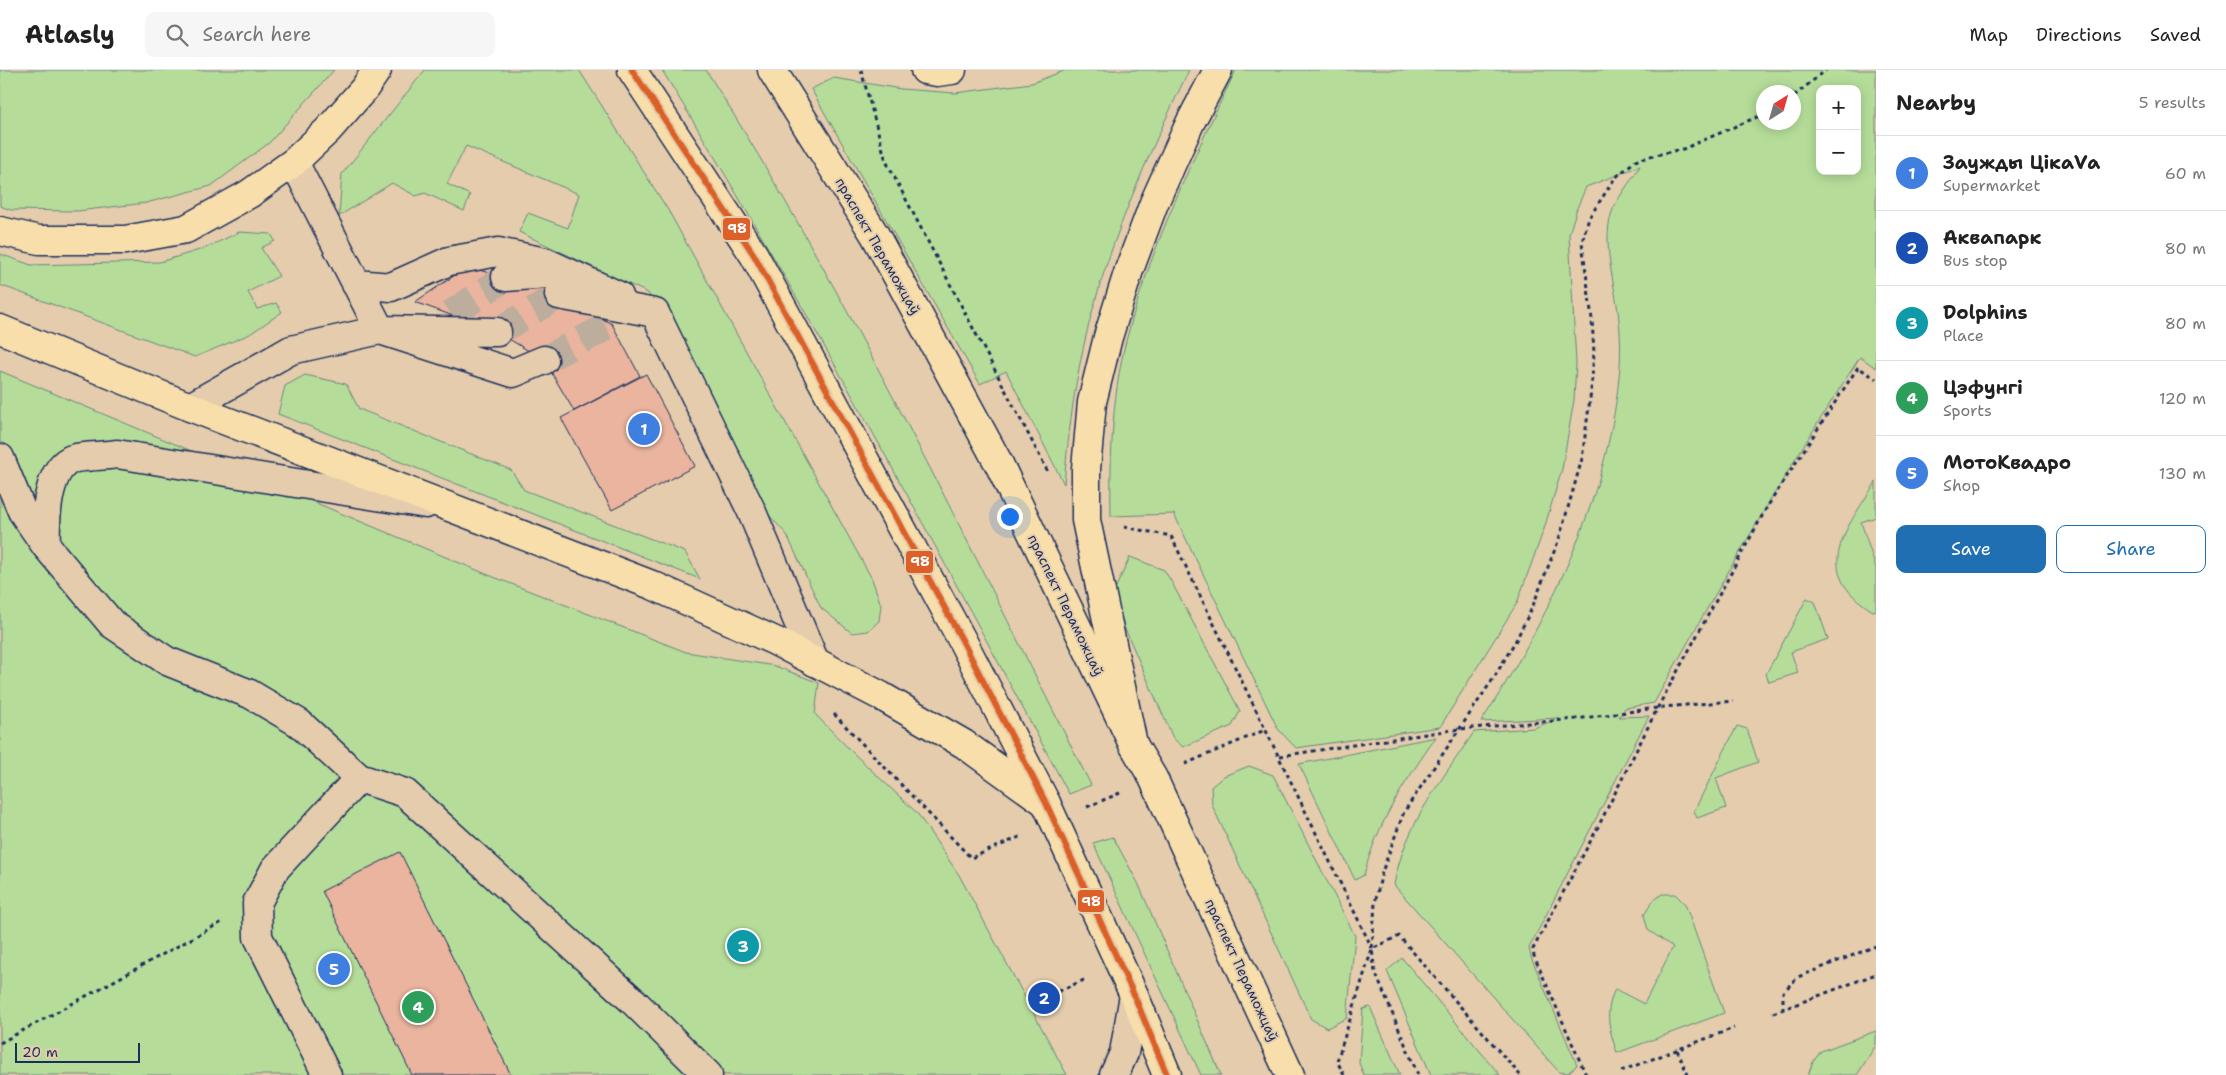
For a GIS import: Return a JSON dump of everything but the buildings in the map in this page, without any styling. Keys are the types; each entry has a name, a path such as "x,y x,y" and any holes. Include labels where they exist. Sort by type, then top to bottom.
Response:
{"main road":[{"path":"0,230 39,240 125,240 186,229 249,194 294,162 328,130 377,70"},
{"path":"632,70 754,255 957,631 1046,803 1134,995 1167,1075"},
{"name":"праспект Пераможцаў","path":"772,70 874,235 999,464 1133,744 1153,778 1290,1075"},
{"path":"925,70 937,72 952,70"},
{"path":"1133,744 1086,520 1086,469 1092,402 1116,312 1154,203 1190,123 1218,70"},
{"path":"0,329 190,407 652,585 775,641 881,696 964,744 1046,803"}],"lane":[{"path":"294,162 380,330 513,373 544,360"},
{"path":"356,284 391,287 449,261 498,252 545,262 655,313 751,510 815,662"},
{"path":"506,277 547,274 655,313"},
{"path":"559,295 655,313"},
{"path":"612,324 655,313"},
{"path":"190,407 291,350 451,314"},
{"path":"380,330 497,332"},
{"path":"46,546 45,518 58,472 70,460 117,454 452,508"},
{"path":"0,458 22,511 46,546 112,624 167,662 250,694 299,723 359,778 405,793 633,1001 708,1075"},
{"path":"327,1075 258,937 258,903 275,869 359,778"},
{"path":"1114,1075 1124,1054 1134,995"}],"path":[{"path":"861,70 886,161 1050,475"},
{"path":"1801,90 1826,70"},
{"path":"1418,1075 1380,990 1375,972 1372,949 1375,903 1391,844 1404,812 1495,676 1532,608 1559,539 1582,459 1588,418 1594,352 1592,319 1582,242 1589,218 1615,178 1635,162 1684,149 1756,118"},
{"path":"1586,1075 1534,956 1533,949 1598,827 1658,707 1767,507 1858,367 1876,378"},
{"path":"1121,526 1171,536 1280,756 1372,949 1337,1061 1344,1075"},
{"path":"1280,756 1459,729 1576,719 1658,707 1733,701"},
{"path":"831,710 971,858"},
{"path":"1202,757 1266,730"},
{"path":"0,1043 258,903"},
{"path":"1372,949 1399,936 1520,1075"},
{"path":"1783,1010 1782,992 1798,976 1876,946"},
{"path":"1044,998 1120,964"},
{"path":"1773,1013 1876,974"},
{"path":"1621,1071 1734,1028"},
{"path":"1678,1050 1688,1075"}],"green space":[{"path":"0,70 334,70 269,143 211,186 146,203 77,211 11,210 0,206"},
{"path":"425,70 579,70 668,210 872,579 881,605 879,621 868,631 852,633 821,608 787,535 769,515 648,293 519,232 528,213 568,228 579,194 466,146 447,184 470,195 464,211 425,193 416,196 392,183 339,216 342,174"},
{"path":"662,70 706,70 759,156 859,333 1091,785 1069,794 820,338"},
{"path":"1066,70 1189,70 1142,172 1102,277 1079,366 1071,416 1064,484 1006,371 980,384 811,89 834,78 901,89 955,93 1032,83"},
{"path":"1236,70 1876,70 1876,368 1860,357 1754,528 1654,703 1625,708 1619,717 1649,716 1529,948 1531,957 1577,1065 1568,1073 1559,1072 1394,885 1399,863 1415,823 1437,786 1474,732 1534,728 1559,718 1481,722 1529,643 1551,601 1588,513 1602,468 1613,422 1620,356 1619,320 1610,267 1609,227 1616,203 1640,166 1586,187 1569,234 1576,363 1574,400 1562,469 1544,529 1517,603 1440,727 1296,748 1278,729 1174,514 1111,516 1113,422 1123,352 1150,263 1191,165"},
{"path":"239,232 271,234 275,241 261,248 279,276 248,292 257,309 276,303 282,312 250,334 195,357 0,285 0,254 31,265 160,262 206,248"},
{"path":"0,371 491,576 686,652 775,666 819,683 815,714 917,813 959,875 1067,1075 0,1075"},
{"path":"305,375 346,384 359,409 511,470 524,490 685,552 700,579 278,414 285,386"},
{"path":"1876,482 1876,517 1861,522 1876,568 1876,610 1873,611 1854,596 1842,581 1838,565 1839,549 1845,533"},
{"path":"1130,557 1164,570 1171,581 1240,711 1232,726 1183,747 1173,738 1118,613 1115,589"},
{"path":"1807,598 1815,602 1828,639 1791,652 1798,673 1769,682 1766,674"},
{"path":"1737,726 1747,729 1758,762 1716,778 1726,808 1697,818 1694,811"},
{"path":"1436,737 1403,786 1385,820 1364,875 1355,880 1299,764"},
{"path":"1249,766 1273,775 1355,936 1347,1018 1327,1028 1311,1019 1212,805 1211,787 1224,776"},
{"path":"1113,837 1138,883 1221,1075 1201,1075 1093,843"},
{"path":"1662,894 1675,894 1685,904 1724,1013 1617,1053 1609,1021 1610,1006 1615,989 1644,1004 1673,947 1648,930 1644,915 1652,902"},
{"path":"1402,958 1500,1075 1431,1075 1387,971"},
{"path":"1370,1007 1400,1075 1364,1075 1359,1063 1363,1009"},
{"path":"1876,1031 1876,1045 1857,1075 1808,1075 1813,1062 1821,1051"}],"tunnel":[{"path":"451,314 506,277"},
{"path":"497,332 559,295"},
{"path":"544,360 612,324"}],"transit line":[{"name":"98","path":"632,70 754,255 962,640 1046,803 1134,995 1167,1075"}],"place":[{"name":"Заужды ЦікаVа","path":"644,429"},
{"name":"Dolphins","path":"743,946"},
{"name":"МотоКвадро","path":"334,969"},
{"name":"Аквапарк","path":"1044,998"},
{"name":"Цэфунгі","path":"418,1007"}]}
